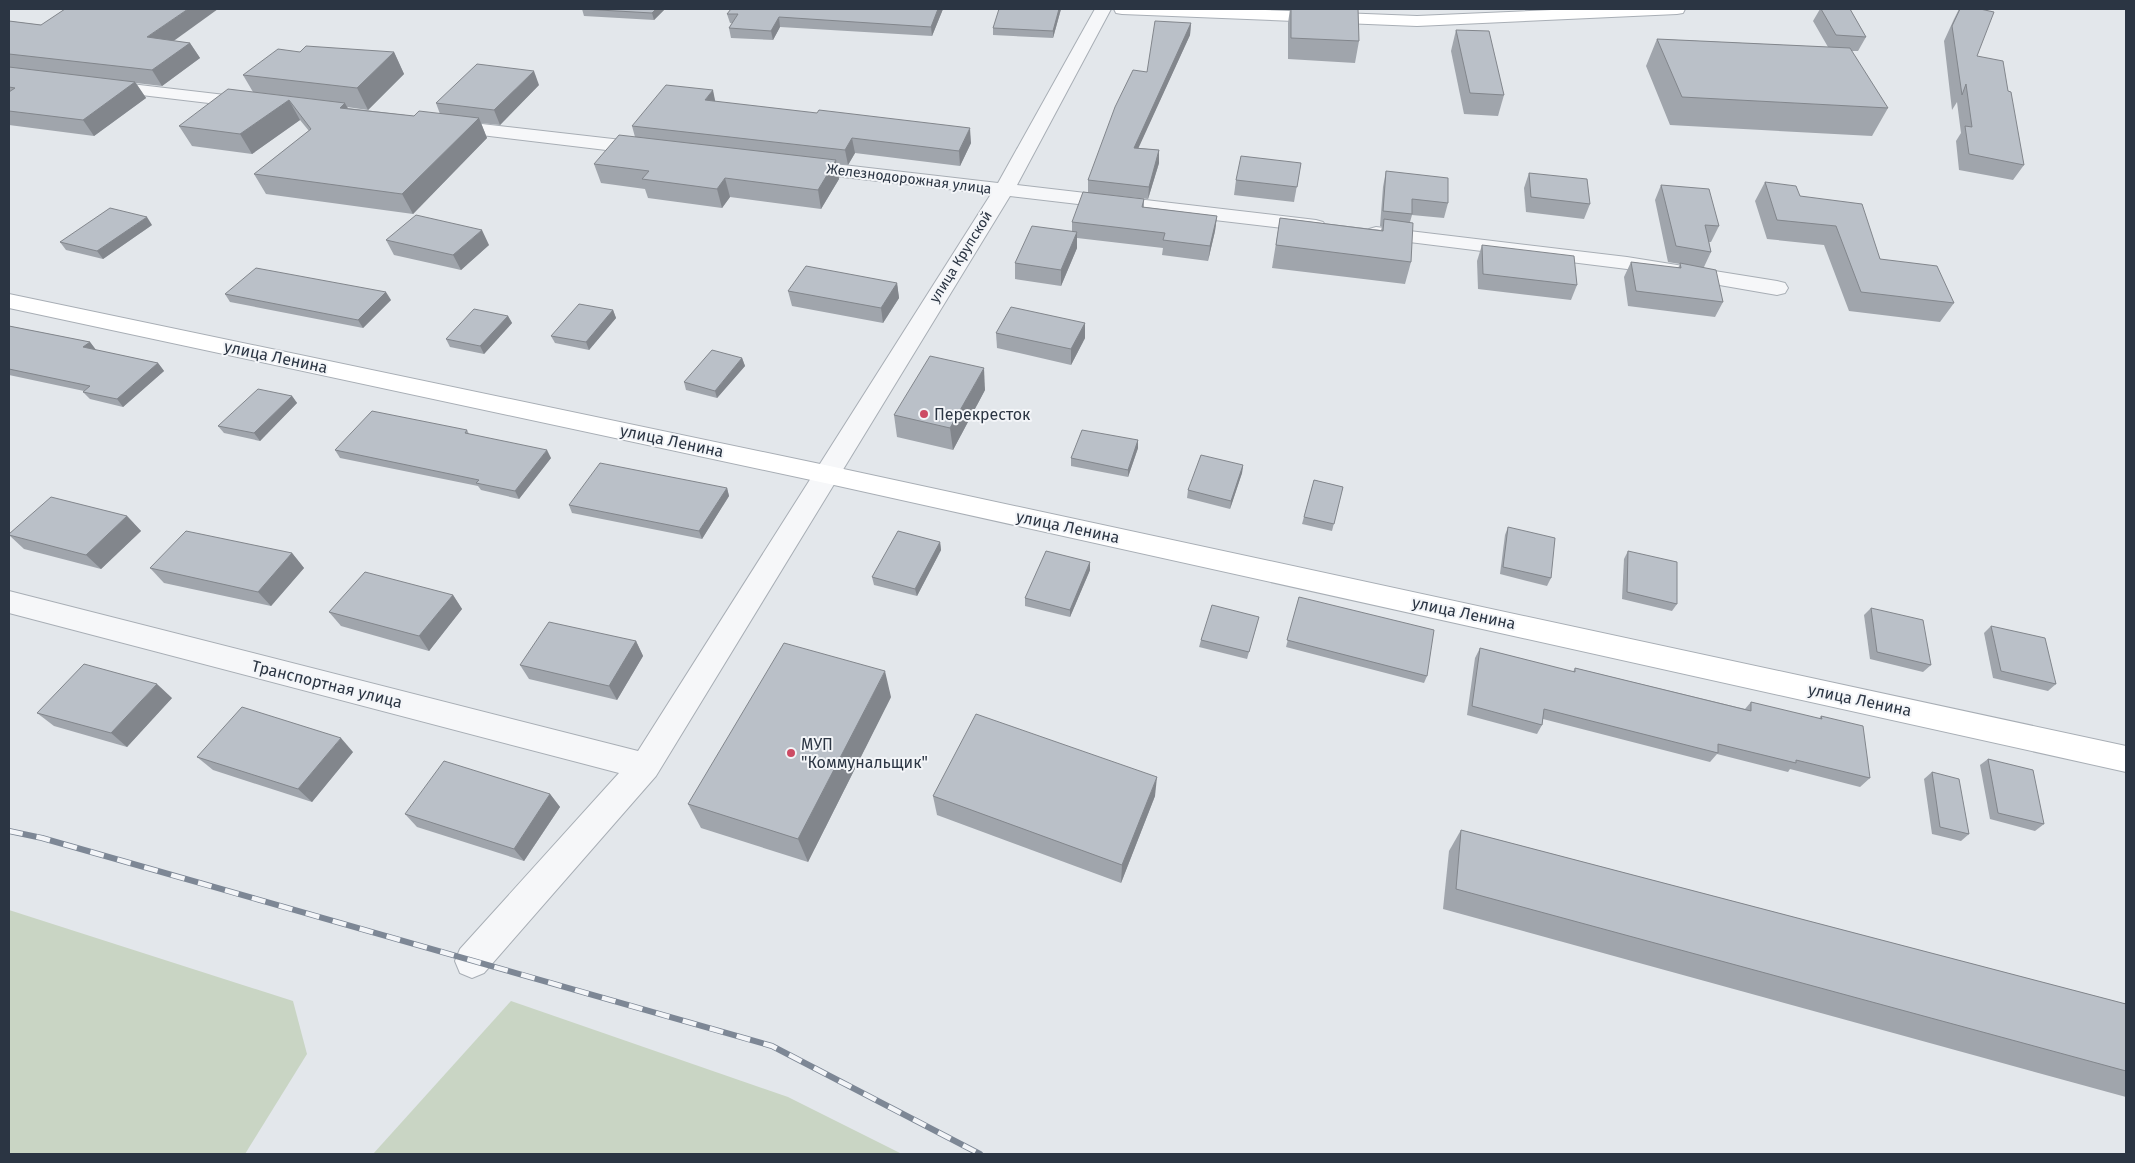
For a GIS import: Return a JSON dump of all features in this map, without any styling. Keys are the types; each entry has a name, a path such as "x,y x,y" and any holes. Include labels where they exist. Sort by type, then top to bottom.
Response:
{"main road":[{"path":"1122,9 1417,20 1677,9"},
{"name":"улица Ленина","path":"9,301 825,474 2126,759"}],"street":[{"name":"улица Крупской","path":"472,961 645,766 825,474 1004,190 1103,9"},
{"path":"86,84 271,106"},
{"path":"429,124 667,151"},
{"name":"Железнодорожная улица","path":"786,165 1330,228"},
{"path":"1360,232 1627,263 1777,288"},
{"name":"Транспортная улица","path":"9,602 645,766"}],"green space":[{"path":"9,910 293,1001 307,1054 245,1154 9,1154"},
{"path":"511,1001 788,1097 902,1154 373,1154"}],"building":[{"path":"65,9 188,9 147,37 190,43 152,70 9,54 9,21 41,25"},
{"path":"582,9 656,9 652,13"},
{"path":"731,9 938,9 931,27 779,17 771,31 729,28 738,14 727,14"},
{"path":"999,9 1059,9 1053,31 993,28"},
{"path":"1291,9 1358,9 1359,41 1291,38"},
{"path":"1821,9 1850,9 1866,37 1836,35"},
{"path":"1960,9 1980,9 1994,12 1977,56 2003,61 2008,91 2011,92 2024,165 1969,154 1965,126 1972,127 1966,84 1962,95 1952,26"},
{"path":"1155,21 1191,23 1134,148 1159,150 1149,187 1088,180 1115,107 1133,70 1147,72"},
{"path":"1456,30 1489,31 1504,95 1470,93"},
{"path":"1657,39 1850,48 1888,108 1682,97"},
{"path":"306,46 394,52 357,88 243,75 278,49 300,52"},
{"path":"477,64 534,71 494,110 436,103"},
{"path":"9,67 135,82 83,120 9,111 9,92 15,88 9,87"},
{"path":"666,85 713,90 705,100 817,113 819,110 970,128 959,151 852,138 845,150 632,126"},
{"path":"228,89 345,103 340,108 414,116 419,111 479,118 402,194 254,174 311,129 289,100 240,134 179,126"},
{"path":"619,135 836,160 818,190 725,178 717,189 642,179 649,171 594,164"},
{"path":"1241,156 1301,163 1297,187 1236,180"},
{"path":"1386,171 1448,178 1448,203 1412,199 1412,214 1383,211"},
{"path":"1529,173 1587,179 1590,204 1531,197"},
{"path":"1765,182 1796,186 1800,196 1862,204 1880,259 1937,266 1954,303 1861,292 1836,226 1777,220"},
{"path":"1661,185 1709,189 1719,226 1705,225 1711,252 1676,246"},
{"path":"1083,192 1144,199 1142,207 1217,216 1210,246 1163,240 1165,233 1072,222"},
{"path":"110,208 147,217 97,251 60,242"},
{"path":"416,215 482,230 453,255 386,240"},
{"path":"1280,218 1383,231 1384,219 1413,223 1411,262 1276,245"},
{"path":"1032,226 1077,232 1061,270 1015,263"},
{"path":"1482,245 1574,256 1577,285 1483,274"},
{"path":"1631,262 1681,268 1680,263 1716,270 1723,302 1636,291"},
{"path":"806,266 897,283 881,308 788,291"},
{"path":"256,268 386,292 358,320 225,294"},
{"path":"579,304 613,310 586,342 551,336"},
{"path":"1011,307 1085,323 1071,349 996,333"},
{"path":"474,309 508,316 480,346 446,339"},
{"path":"9,326 90,342 83,347 158,363 117,399 83,392 90,386 9,369"},
{"path":"712,350 742,358 715,391 684,382"},
{"path":"930,356 984,368 950,428 894,415"},
{"path":"258,389 292,396 254,433 218,426"},
{"path":"372,411 467,430 465,433 547,450 515,491 476,483 479,480 335,450"},
{"path":"1082,430 1138,440 1128,470 1071,458"},
{"path":"1201,455 1243,465 1231,501 1188,490"},
{"path":"600,463 727,488 699,531 569,505"},
{"path":"1314,480 1343,487 1334,524 1304,517"},
{"path":"51,497 127,516 86,555 9,535"},
{"path":"1508,527 1555,538 1551,578 1503,567"},
{"path":"186,531 292,553 258,592 150,568"},
{"path":"898,531 940,542 915,589 872,577"},
{"path":"1046,551 1090,562 1070,610 1025,598"},
{"path":"1628,551 1677,562 1677,604 1627,592"},
{"path":"365,572 453,595 419,636 329,612"},
{"path":"1299,597 1434,630 1427,676 1287,640"},
{"path":"1212,605 1259,617 1249,652 1201,640"},
{"path":"1871,608 1923,620 1931,665 1877,652"},
{"path":"549,622 636,641 609,686 520,665"},
{"path":"1991,626 2045,638 2056,684 2001,671"},
{"path":"784,643 885,671 798,839 688,804"},
{"path":"1480,648 1575,672 1575,668 1751,711 1751,702 1822,719 1821,716 1863,726 1870,778 1796,760 1796,763 1718,744 1718,753 1544,709 1542,725 1472,706"},
{"path":"84,664 157,684 111,733 37,713"},
{"path":"242,707 341,738 298,789 197,757"},
{"path":"976,714 1157,777 1122,865 933,796"},
{"path":"1988,759 2033,770 2044,824 1998,813"},
{"path":"444,761 550,794 514,849 405,814"},
{"path":"1932,772 1959,779 1969,834 1940,827"},
{"path":"1461,830 2126,1004 2126,1071 1456,889"}],"railway":[{"path":"9,831 42,838 772,1046 980,1154"}],"place":[{"name":"Перекресток","path":"924,414"},
{"name":"МУП \"Коммунальщик\"","path":"791,753"}]}
